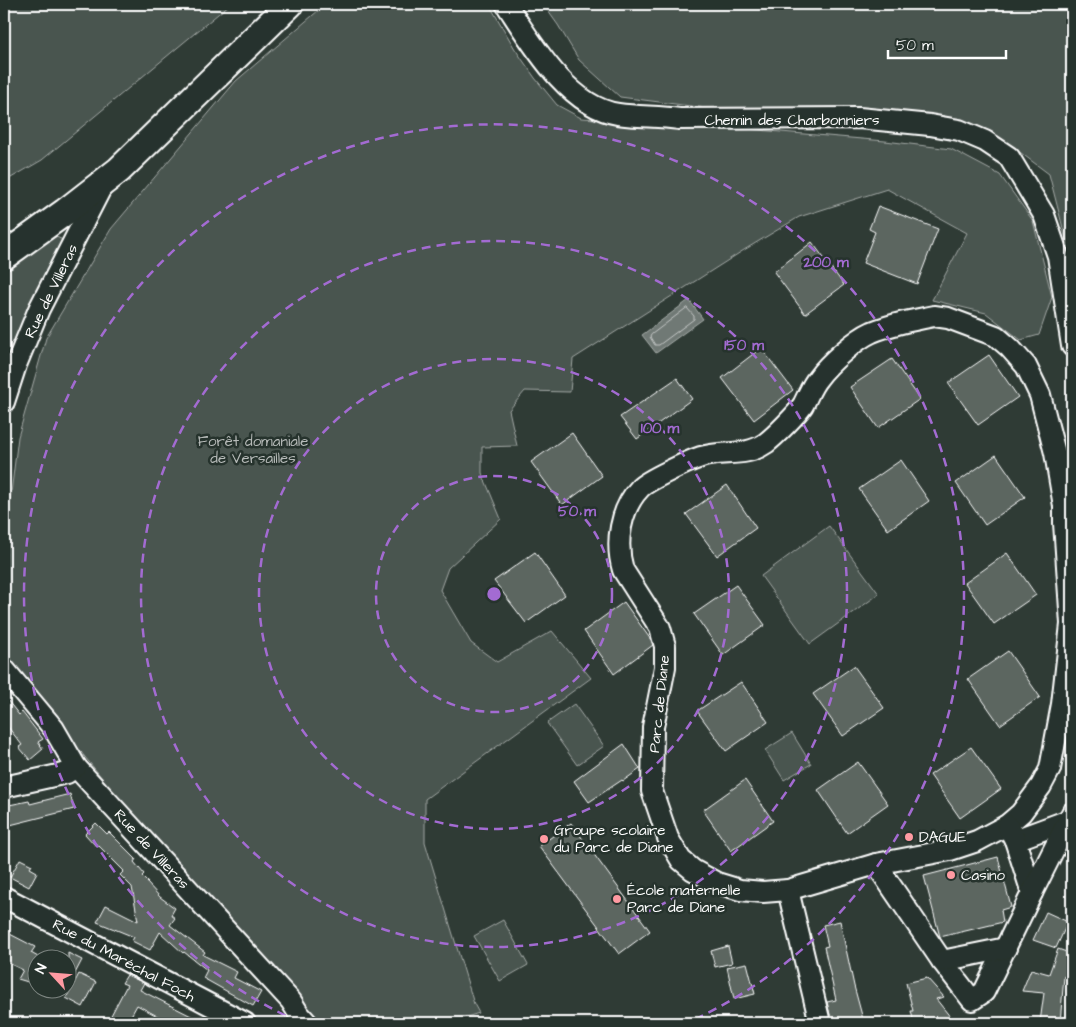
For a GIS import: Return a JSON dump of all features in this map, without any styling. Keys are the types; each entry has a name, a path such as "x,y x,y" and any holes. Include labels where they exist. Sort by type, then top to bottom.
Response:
{"main road":[{"path":"4,256 104,182 290,4"}],"street":[{"name":"Chemin des Charbonniers","path":"506,4 555,73 574,92 600,108 617,114 679,119 859,118 930,125 959,130 985,141 1009,156 1044,215 1058,256 1072,346"},
{"name":"Rue de Villeras","path":"4,402 16,365 39,309 80,233 104,182"},
{"name":"Parc de Diane","path":"934,316 948,318 996,336 1026,366 1040,395 1068,507 1064,523 1072,624 1062,704 1050,768 1041,786 1021,813 1011,833 950,850 876,864 788,890 763,892 740,890 717,883 693,870 681,860 668,838 657,809 652,791 653,727 665,666 665,646 660,628 630,582 620,561 620,536 623,517 640,488 650,480 701,457 754,451 768,441 802,406 816,379 832,361 870,333 902,322 934,316"},
{"name":"Rue de Villeras","path":"4,669 54,729 76,767 291,1001 307,1023"},
{"path":"4,787 67,773 76,767"},
{"path":"1032,892 1011,833 1070,817"},
{"path":"876,864 942,961 972,1000 984,992 1070,817"},
{"path":"788,890 820,1023"},
{"name":"Rue du Maréchal Foch","path":"4,897 245,1023"},
{"path":"942,961 1006,948"}],"green space":[{"path":"4,4 230,4 42,160 4,182"},
{"name":"Forêt domaniale de Versailles","path":"326,4 489,4 515,49 535,78 557,105 581,118 746,129 885,141 951,149 1000,175 1033,221 1052,297 1039,335 1021,340 986,313 932,300 967,233 887,189 799,217 573,359 570,392 525,391 509,410 517,446 482,447 482,473 501,519 448,568 440,590 471,643 497,662 552,631 591,678 425,799 425,842 474,1004 479,1013 448,1023 319,1023 125,806 4,658 7,525 18,437 46,338 111,229 236,81"},
{"path":"543,4 1072,4 1072,263 1049,174 1013,147 620,97 579,60"},
{"path":"54,236 63,240 11,349 4,370 4,270"},
{"path":"829,526 879,594 810,644 761,576"},
{"path":"574,704 604,746 577,765 547,723"},
{"path":"792,733 811,764 784,780 765,750"},
{"path":"503,920 528,965 500,981 474,936"}],"water":[{"path":"689,300 703,319 656,353 642,335"}],"building":[{"path":"878,206 938,229 917,284 863,263 875,232 869,229"},
{"path":"812,242 844,285 805,314 774,272"},
{"path":"761,348 793,390 754,420 722,378"},
{"path":"989,355 1018,397 978,425 948,383"},
{"path":"892,359 920,399 878,428 850,387"},
{"path":"677,378 692,399 637,439 620,417"},
{"path":"572,433 602,476 562,505 531,462"},
{"path":"996,455 1025,497 985,525 956,483"},
{"path":"901,460 929,501 888,530 859,489"},
{"path":"727,485 756,528 717,556 686,514"},
{"path":"535,552 565,595 526,623 494,581"},
{"path":"1007,553 1036,595 994,624 965,583"},
{"path":"736,585 765,625 723,655 694,614"},
{"path":"624,602 653,645 614,674 584,631"},
{"path":"1008,651 1040,697 1000,725 968,679"},
{"path":"854,666 884,708 843,736 813,694"},
{"path":"741,682 768,722 726,751 697,711"},
{"path":"4,696 19,715 22,712 43,739 38,742 43,749 30,760 19,747 22,745 4,722"},
{"path":"624,744 640,769 589,802 574,781"},
{"path":"971,747 1001,789 960,818 930,775"},
{"path":"858,762 888,804 847,833 818,790"},
{"path":"745,780 773,821 731,851 703,810"},
{"path":"70,794 74,809 6,826 4,806 29,801 30,804"},
{"path":"96,823 107,834 109,832 136,859 134,862 144,874 142,876 147,883 160,897 175,908 171,915 175,918 170,925 205,952 203,955 237,972 234,978 261,992 253,1006 203,978 207,970 183,953 160,932 150,950 132,941 134,937 97,922 106,905 138,921 132,887 120,875 124,871 85,834"},
{"path":"571,823 650,931 619,954 539,846"},
{"path":"998,857 1011,907 1001,910 1003,922 940,937 924,876"},
{"path":"20,859 32,865 30,868 37,872 29,887 10,877"},
{"path":"1046,912 1068,922 1056,948 1033,940"},
{"path":"840,921 864,1023 847,1023 846,1020 832,1023 827,1002 836,1000 824,947 828,946 823,925"},
{"path":"4,931 35,947 33,950 28,950 28,982 18,979 23,970 4,961"},
{"path":"728,946 732,963 715,967 711,951"},
{"path":"1058,949 1072,954 1072,979 1064,976 1060,1023 1040,1022 1044,993 1022,991 1031,969 1049,974"},
{"path":"78,958 82,960 78,968"},
{"path":"747,963 755,994 734,999 727,967"},
{"path":"79,974 96,982 83,1007 70,1000 78,1000"},
{"path":"127,975 144,983 140,990 205,1023 170,1023 137,1005 127,1023 107,1023 127,985 122,983"},
{"path":"927,978 944,997 936,999 955,1023 914,1023 906,983"}],"place":[{"name":"DAGUE","path":"909,837"},
{"name":"Groupe scolaire du Parc de Diane","path":"544,839"},
{"name":"Casino","path":"951,875"},
{"name":"École maternelle Parc de Diane","path":"617,899"}]}
